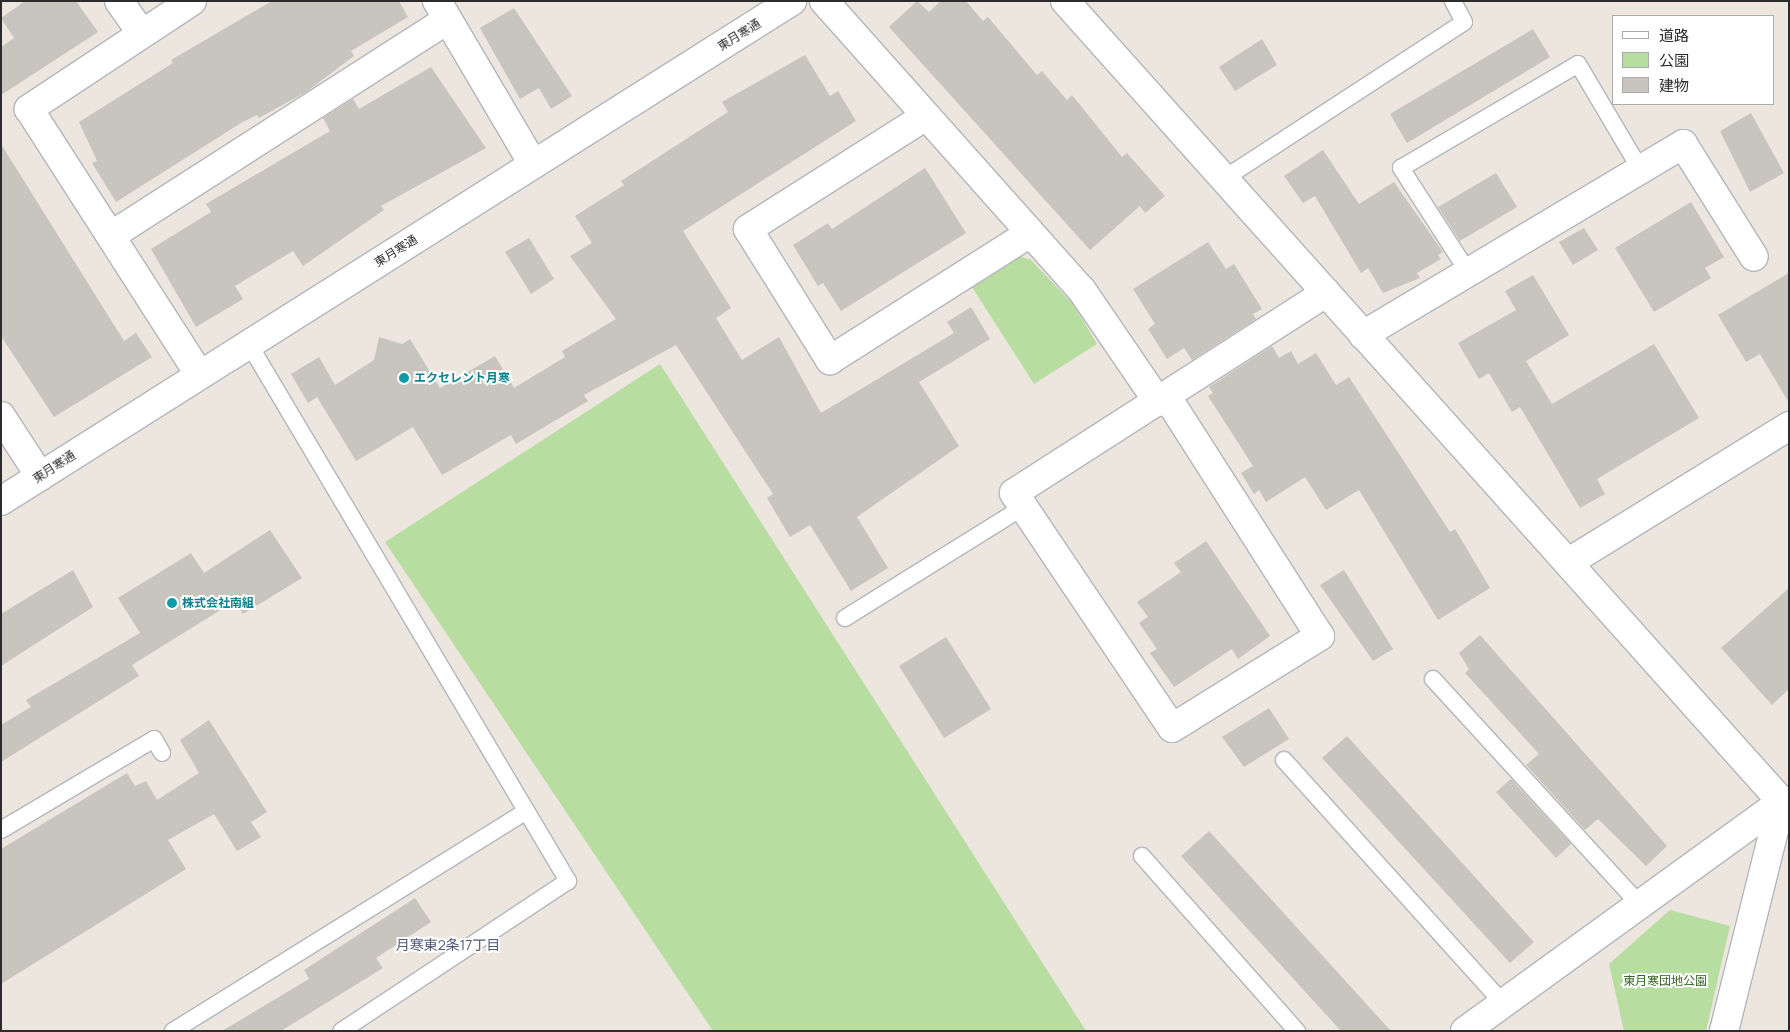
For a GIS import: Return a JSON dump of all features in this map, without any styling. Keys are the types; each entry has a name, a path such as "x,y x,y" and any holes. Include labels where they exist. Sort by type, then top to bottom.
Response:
{"street":[{"path":"119,1 141,33"},
{"path":"192,1 141,33 29,110 112,235 199,374"},
{"name":"東月寒通","path":"1,501 199,374 792,1"},
{"path":"824,1 1081,289 1163,400 1320,636 1172,728 1014,493 1163,400 1326,293"},
{"path":"1065,1 1569,562 1785,806"},
{"path":"112,235 442,11 533,164"},
{"path":"926,116 748,229 830,360 1030,233"},
{"path":"1364,335 1682,144 1754,257"},
{"path":"1,416 40,476"},
{"path":"1569,562 1789,426"},
{"path":"1465,1031 1640,905 1785,806"},
{"path":"1724,1031 1785,806"}],"lane":[{"path":"1225,178 1464,22 1453,1"},
{"path":"1468,272 1401,168 1578,64 1640,169"},
{"path":"249,344 568,880 352,1028"},
{"path":"845,618 1023,506"},
{"path":"1433,680 1640,905"},
{"path":"1,830 154,739 162,753"},
{"path":"1284,760 1503,1004"},
{"path":"173,1031 526,810"},
{"path":"1142,856 1297,1031"}],"green space":[{"path":"1019,256 1031,260 1073,304 1097,344 1034,384 972,287"},
{"path":"660,364 1086,1031 713,1031 385,542"},
{"name":"東月寒団地公園","path":"1670,910 1730,926 1706,1031 1624,1031 1609,964"}],"building":[{"path":"25,1 76,1 98,32 1,95 1,47 14,38 1,18"},
{"path":"272,1 399,1 408,17 351,51 354,56 306,92 259,118 257,115 241,123 116,202 92,163 97,161 79,122 173,63 171,60"},
{"path":"917,1 929,12 941,1 966,1 983,21 988,17 1037,75 1042,71 1067,100 1072,95 1122,157 1127,153 1165,196 1145,213 1140,206 1090,250 889,27"},
{"path":"514,8 572,96 551,109 539,88 520,99 480,28"},
{"path":"1533,29 1550,57 1407,143 1390,114"},
{"path":"1262,39 1277,65 1235,91 1219,67"},
{"path":"805,55 830,96 838,91 856,121 683,231 731,308 716,318 742,360 779,337 821,413 954,333 947,322 971,307 990,339 919,382 959,446 857,517 888,568 851,591 810,525 790,537 767,498 773,494 676,345 584,395 588,401 516,444 511,435 442,475 413,427 356,461 317,397 308,403 291,374 319,357 335,385 374,360 379,337 402,344 410,339 440,388 495,356 514,388 565,357 562,351 616,319 570,256 592,243 575,216 624,185 621,181 728,112 722,102"},
{"path":"431,67 486,148 381,206 384,210 303,266 293,251 235,286 243,299 196,327 151,249 211,212 206,204 330,131 323,118 353,99 359,109"},
{"path":"1751,113 1784,173 1750,192 1720,131"},
{"path":"1,144 124,341 136,333 152,357 54,417 1,336"},
{"path":"1323,150 1359,204 1394,182 1443,252 1438,255 1441,259 1417,273 1420,278 1383,293 1368,268 1361,273 1315,196 1303,203 1284,176"},
{"path":"925,168 966,233 841,311 823,283 818,286 793,245 828,223 832,229"},
{"path":"1496,173 1517,207 1460,241 1438,207"},
{"path":"1691,202 1724,257 1705,268 1711,278 1654,312 1615,248"},
{"path":"1584,228 1598,250 1573,265 1559,242"},
{"path":"529,238 554,279 531,294 505,252"},
{"path":"1208,242 1226,269 1234,264 1262,309 1253,314 1256,319 1192,360 1184,348 1167,359 1148,329 1155,324 1133,289"},
{"path":"1789,273 1789,403 1760,354 1746,362 1718,315"},
{"path":"1533,275 1569,335 1526,361 1552,404 1654,344 1699,418 1597,479 1605,494 1580,508 1520,407 1512,412 1489,373 1479,379 1458,343 1516,310 1505,291"},
{"path":"1272,346 1279,358 1291,351 1298,364 1316,353 1336,385 1349,377 1450,532 1455,529 1490,588 1438,620 1359,490 1326,510 1305,477 1266,502 1259,490 1254,494 1241,473 1253,466 1208,396 1213,393 1209,387"},
{"path":"270,530 302,578 243,614 235,601 132,665 139,676 1,762 1,725 31,707 26,700 140,633 118,598 191,553 204,573"},
{"path":"1206,541 1270,636 1238,659 1232,649 1174,687 1150,653 1157,649 1139,623 1148,617 1137,602 1181,572 1174,563"},
{"path":"73,570 93,607 1,666 1,614"},
{"path":"1344,570 1393,649 1373,661 1320,585"},
{"path":"1789,588 1789,689 1772,705 1721,648"},
{"path":"1480,635 1667,846 1646,866 1598,819 1585,830 1526,765 1539,754 1465,673 1469,669 1459,653"},
{"path":"946,637 991,709 944,738 899,666"},
{"path":"1269,708 1289,739 1244,767 1222,737"},
{"path":"209,720 267,812 251,822 261,837 237,851 214,814 168,840 186,869 1,984 1,849 127,773 135,786 146,781 157,800 199,773 180,740"},
{"path":"1347,736 1534,942 1510,963 1322,758"},
{"path":"1511,779 1571,844 1556,858 1496,792"},
{"path":"1209,831 1391,1031 1341,1031 1181,856"},
{"path":"415,898 431,922 376,958 383,968 281,1031 222,1031 309,979 304,970"}],"place":[{"name":"エクセレント月寒","path":"404,378"},
{"name":"株式会社南組","path":"172,603"}],"district":[{"name":"月寒東2条17丁目","path":"448,945"}]}
